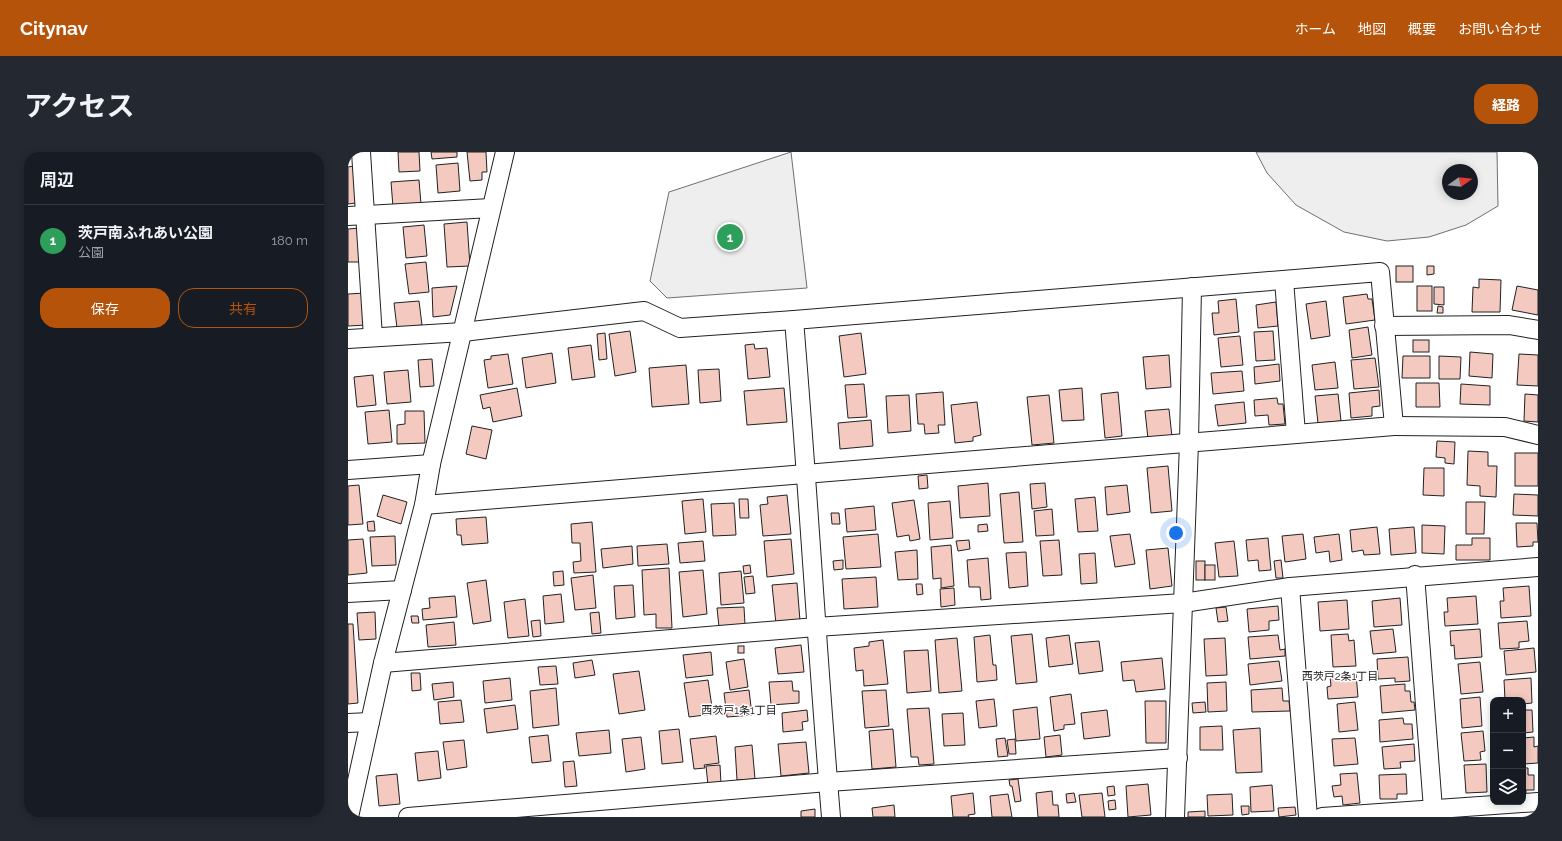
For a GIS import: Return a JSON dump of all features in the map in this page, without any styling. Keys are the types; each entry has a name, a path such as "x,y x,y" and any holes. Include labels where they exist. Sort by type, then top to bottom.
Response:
{"street":[{"path":"361,152 357,215 373,337"},
{"path":"348,817 383,663 424,505 431,464 505,152"},
{"path":"357,215 492,208"},
{"path":"348,339 463,332 644,311 680,328 1380,272 1394,426"},
{"path":"1284,280 1296,434"},
{"path":"1175,817 1189,443 1192,288"},
{"path":"794,320 807,475 816,627 831,817"},
{"path":"1384,326 1509,325 1538,330"},
{"path":"424,505 1394,426 1505,427 1538,435"},
{"path":"348,470 431,464"},
{"path":"383,663 816,627 1183,603 1290,586 1415,576 1538,569"},
{"path":"1415,576 1433,809"},
{"path":"1290,586 1308,817"},
{"path":"348,593 402,590"},
{"path":"348,723 370,722"},
{"path":"408,817 828,782 1178,758"},
{"path":"1322,817 1538,802"}],"shaded area":[{"path":"791,152 807,288 667,298 650,281 669,192"},
{"path":"1256,152 1497,152 1498,206 1466,225 1429,237 1387,241 1344,232 1296,205 1267,173"}],"building":[{"path":"398,152 419,152 420,171 399,172"},
{"path":"431,152 457,152 457,157 432,159"},
{"path":"467,152 486,152 487,172 482,172 482,180 470,181"},
{"path":"458,163 460,191 438,193 436,165"},
{"path":"354,166 356,203 348,204 348,167"},
{"path":"419,180 421,204 393,207 391,182"},
{"path":"467,222 470,266 447,267 444,224"},
{"path":"424,225 427,256 406,258 403,227"},
{"path":"360,228 362,262 348,262 348,229"},
{"path":"426,262 429,292 409,294 405,264"},
{"path":"1396,266 1413,266 1413,282 1396,282"},
{"path":"1427,266 1434,266 1434,274 1427,275"},
{"path":"1479,279 1501,280 1500,312 1472,312 1473,287 1479,288"},
{"path":"457,286 450,315 433,317 432,288"},
{"path":"1417,286 1432,286 1432,311 1417,311"},
{"path":"1517,286 1538,290 1538,315 1512,310"},
{"path":"1434,287 1444,287 1444,305 1434,304"},
{"path":"365,293 367,325 348,326 348,294"},
{"path":"1367,294 1368,299 1372,299 1375,320 1346,324 1343,297"},
{"path":"1236,299 1239,332 1214,335 1212,313 1219,313 1218,301"},
{"path":"419,301 422,325 397,328 394,303"},
{"path":"1326,301 1330,336 1311,339 1306,304"},
{"path":"1276,302 1278,326 1258,328 1256,305"},
{"path":"1438,306 1443,307 1443,313 1437,313"},
{"path":"1368,327 1372,355 1352,358 1349,330"},
{"path":"630,331 636,372 615,376 609,334"},
{"path":"1273,331 1275,360 1256,361 1254,332"},
{"path":"605,333 607,359 599,360 597,334"},
{"path":"861,333 866,374 844,377 839,336"},
{"path":"1240,336 1243,365 1221,367 1218,338"},
{"path":"1413,340 1429,340 1429,352 1413,352"},
{"path":"754,344 755,349 767,348 770,377 748,379 745,345"},
{"path":"591,345 595,377 572,380 568,348"},
{"path":"1470,352 1493,354 1492,378 1469,376"},
{"path":"552,353 556,383 526,388 522,358"},
{"path":"508,354 513,384 488,388 484,360 491,359 491,356"},
{"path":"1519,354 1538,355 1538,386 1517,385"},
{"path":"1169,355 1171,387 1146,389 1143,357"},
{"path":"1403,356 1430,356 1430,378 1402,378"},
{"path":"1439,356 1461,357 1460,379 1439,379"},
{"path":"1375,358 1379,387 1354,389 1351,360"},
{"path":"432,359 434,386 420,387 418,360"},
{"path":"1335,362 1338,388 1315,390 1312,365"},
{"path":"1279,364 1280,381 1255,384 1254,367"},
{"path":"686,365 689,404 652,407 649,368"},
{"path":"719,369 721,401 700,403 698,370"},
{"path":"408,370 411,402 387,404 384,372"},
{"path":"1242,371 1244,391 1213,394 1211,373"},
{"path":"373,375 376,405 357,407 354,377"},
{"path":"1416,383 1439,383 1440,407 1416,407"},
{"path":"864,384 867,417 848,418 845,385"},
{"path":"1461,384 1490,386 1490,405 1460,404"},
{"path":"517,388 522,416 493,422 490,407 483,409 480,395"},
{"path":"784,388 787,422 747,425 744,391"},
{"path":"1082,388 1084,420 1062,421 1059,390"},
{"path":"1379,390 1380,406 1372,407 1372,416 1351,418 1349,393"},
{"path":"943,392 945,425 938,425 939,433 925,434 924,424 918,424 916,394"},
{"path":"1118,392 1122,436 1105,438 1101,394"},
{"path":"1338,394 1341,421 1318,423 1315,396"},
{"path":"1525,394 1538,395 1538,422 1524,421"},
{"path":"909,395 911,431 888,433 886,396"},
{"path":"1049,395 1054,443 1032,445 1027,397"},
{"path":"1277,398 1278,404 1283,404 1285,424 1269,425 1268,415 1255,416 1254,400"},
{"path":"977,402 981,435 973,437 973,441 955,443 951,405"},
{"path":"1244,402 1246,423 1218,426 1215,405"},
{"path":"1169,409 1172,437 1148,439 1145,411"},
{"path":"389,410 392,442 368,444 365,412"},
{"path":"405,411 424,411 425,443 397,444 397,425 405,424"},
{"path":"871,420 873,446 840,449 838,423"},
{"path":"472,426 492,430 486,459 466,454"},
{"path":"1437,441 1455,442 1454,464 1445,463 1445,458 1436,457"},
{"path":"1468,451 1488,452 1488,466 1497,466 1496,497 1480,496 1480,486 1467,485"},
{"path":"1515,453 1538,453 1538,486 1515,486"},
{"path":"1168,466 1172,511 1151,513 1147,468"},
{"path":"1424,468 1444,468 1444,496 1423,495"},
{"path":"927,475 928,488 919,489 918,476"},
{"path":"988,483 990,516 960,518 958,486"},
{"path":"1045,483 1047,507 1032,509 1030,484"},
{"path":"359,485 363,524 348,525 348,486"},
{"path":"1127,485 1130,512 1107,515 1105,487"},
{"path":"1019,492 1023,542 1004,543 1000,494"},
{"path":"1514,494 1538,495 1538,516 1513,515"},
{"path":"383,495 407,502 401,524 377,516"},
{"path":"787,495 791,534 763,536 760,505 768,504 767,497"},
{"path":"1095,497 1098,531 1078,532 1075,499"},
{"path":"703,499 706,532 685,534 682,501"},
{"path":"739,499 748,499 749,518 740,518"},
{"path":"914,500 920,539 910,541 909,535 897,537 892,503"},
{"path":"950,501 953,538 930,540 928,503"},
{"path":"1466,502 1485,502 1484,534 1466,534"},
{"path":"734,503 736,535 713,536 711,504"},
{"path":"874,506 876,530 847,532 845,509"},
{"path":"1052,509 1054,535 1036,536 1034,511"},
{"path":"831,513 839,513 840,524 832,524"},
{"path":"486,517 488,543 462,545 461,535 457,535 456,519"},
{"path":"374,521 375,531 368,531 367,522"},
{"path":"592,522 596,572 574,573 573,562 581,561 580,543 572,543 571,524"},
{"path":"1516,523 1537,523 1538,542 1533,542 1533,546 1517,547"},
{"path":"987,524 988,531 978,532 978,525"},
{"path":"1422,525 1445,526 1444,554 1422,553"},
{"path":"1377,527 1380,554 1364,555 1363,550 1352,552 1350,530"},
{"path":"1414,527 1416,553 1391,555 1389,529"},
{"path":"878,534 881,567 846,569 843,537"},
{"path":"1130,534 1135,564 1115,567 1110,536"},
{"path":"1303,534 1306,559 1285,562 1282,536"},
{"path":"1339,534 1342,560 1330,562 1329,551 1316,553 1314,537"},
{"path":"395,536 396,565 372,566 370,537"},
{"path":"1268,538 1271,570 1259,571 1258,560 1248,561 1246,540"},
{"path":"1472,538 1490,538 1490,560 1456,560 1456,545 1472,545"},
{"path":"363,539 367,573 348,575 348,540"},
{"path":"791,539 794,574 767,577 764,541"},
{"path":"969,540 970,549 958,551 956,541"},
{"path":"1059,540 1062,575 1043,576 1040,541"},
{"path":"703,541 705,561 680,563 678,543"},
{"path":"1234,541 1238,576 1219,577 1215,543"},
{"path":"667,544 669,564 638,566 637,546"},
{"path":"951,545 954,586 941,588 941,578 933,579 931,547"},
{"path":"632,546 633,564 603,568 601,549"},
{"path":"1168,548 1172,586 1150,589 1146,550"},
{"path":"917,550 918,579 898,580 895,552"},
{"path":"1026,552 1028,586 1009,588 1006,553"},
{"path":"1095,553 1097,583 1081,584 1079,554"},
{"path":"988,558 991,599 981,600 980,587 969,587 967,560"},
{"path":"843,560 843,569 834,570 833,561"},
{"path":"1281,560 1283,578 1276,578 1274,561"},
{"path":"1196,561 1205,561 1205,580 1196,580"},
{"path":"750,565 751,573 744,574 743,566"},
{"path":"1205,565 1215,565 1215,580 1205,580"},
{"path":"669,568 672,628 656,628 656,614 644,615 642,570"},
{"path":"703,570 707,614 683,617 679,572"},
{"path":"563,571 564,585 554,586 553,572"},
{"path":"741,571 744,603 721,605 719,573"},
{"path":"593,575 596,608 575,610 571,578"},
{"path":"753,576 755,593 746,594 744,577"},
{"path":"876,577 878,607 844,609 842,579"},
{"path":"486,580 491,621 473,624 467,583"},
{"path":"797,583 800,621 776,624 772,585"},
{"path":"916,584 922,584 923,594 917,595"},
{"path":"633,585 635,617 616,619 614,586"},
{"path":"1529,586 1531,616 1501,618 1500,601 1504,601 1503,588"},
{"path":"954,588 955,605 941,607 940,589"},
{"path":"561,594 564,622 545,624 543,596"},
{"path":"455,596 457,617 423,620 422,609 430,608 429,598"},
{"path":"1476,596 1478,624 1445,626 1444,612 1448,612 1447,598"},
{"path":"1400,598 1402,625 1374,627 1372,601"},
{"path":"525,599 529,636 508,638 504,602"},
{"path":"1347,600 1349,629 1320,631 1318,602"},
{"path":"1278,606 1279,620 1269,621 1269,630 1249,632 1247,609"},
{"path":"744,607 745,625 719,627 717,608"},
{"path":"1226,607 1228,621 1218,622 1216,608"},
{"path":"375,612 376,639 359,640 357,613"},
{"path":"599,612 601,633 592,634 590,613"},
{"path":"411,616 418,616 419,623 412,623"},
{"path":"540,620 541,636 533,637 531,621"},
{"path":"1527,621 1529,641 1519,642 1519,648 1500,649 1498,623"},
{"path":"454,622 456,645 428,647 426,625"},
{"path":"348,624 353,624 358,703 348,704"},
{"path":"1393,629 1396,652 1373,654 1370,631"},
{"path":"1480,629 1482,657 1455,659 1454,645 1451,646 1450,631"},
{"path":"1032,634 1037,682 1016,684 1011,636"},
{"path":"1348,634 1349,641 1354,640 1356,666 1333,667 1331,635"},
{"path":"990,635 993,665 996,665 997,680 977,682 974,637"},
{"path":"1069,635 1073,664 1049,667 1046,638"},
{"path":"1278,635 1280,650 1285,649 1285,656 1250,659 1248,637"},
{"path":"957,638 962,691 939,693 935,640"},
{"path":"1225,638 1227,675 1206,676 1204,639"},
{"path":"883,640 888,684 864,686 863,670 856,671 854,648 869,646 869,642"},
{"path":"1099,641 1103,671 1079,674 1075,643"},
{"path":"801,645 804,672 778,674 775,648"},
{"path":"738,646 744,646 744,653 738,653"},
{"path":"1534,648 1536,672 1506,675 1504,651"},
{"path":"928,650 931,691 907,693 904,651"},
{"path":"711,652 713,675 686,678 683,655"},
{"path":"1408,657 1410,681 1395,682 1395,678 1378,679 1377,659"},
{"path":"1162,658 1165,689 1136,692 1134,680 1123,681 1121,662"},
{"path":"744,659 748,687 730,690 726,662"},
{"path":"592,660 595,675 575,678 573,663"},
{"path":"1279,661 1282,681 1250,685 1248,664"},
{"path":"1480,662 1483,692 1461,694 1458,664"},
{"path":"556,666 558,684 540,685 538,667"},
{"path":"639,671 645,710 619,714 613,674"},
{"path":"411,673 420,673 421,690 412,691"},
{"path":"1356,674 1358,697 1328,699 1327,687 1331,686 1330,676"},
{"path":"510,678 512,700 485,703 483,681"},
{"path":"1531,678 1532,703 1526,704 1526,697 1505,697 1504,680"},
{"path":"708,680 713,714 689,717 684,683"},
{"path":"792,681 793,691 799,691 799,703 771,705 769,682"},
{"path":"453,682 454,697 434,700 432,684"},
{"path":"1226,682 1227,711 1208,712 1207,683"},
{"path":"1405,684 1405,691 1410,691 1411,702 1414,702 1415,710 1382,713 1380,686"},
{"path":"556,688 559,725 533,728 530,691"},
{"path":"1282,688 1283,701 1289,701 1290,711 1252,712 1251,690"},
{"path":"749,690 752,715 727,717 724,693"},
{"path":"886,690 889,726 865,728 862,691"},
{"path":"1071,694 1075,724 1064,725 1064,729 1054,731 1050,697"},
{"path":"1480,697 1482,726 1462,728 1460,699"},
{"path":"994,699 997,726 979,728 976,701"},
{"path":"461,700 464,722 440,724 438,702"},
{"path":"1145,701 1166,701 1166,743 1146,743"},
{"path":"1205,702 1206,712 1193,713 1192,703"},
{"path":"1355,702 1358,730 1339,732 1337,704"},
{"path":"515,705 518,729 487,733 484,709"},
{"path":"1037,707 1040,739 1016,741 1013,710"},
{"path":"929,708 934,764 919,765 918,757 911,757 907,709"},
{"path":"807,710 808,721 802,722 803,730 783,732 782,713"},
{"path":"1107,710 1110,736 1084,739 1081,713"},
{"path":"1526,710 1532,710 1533,732 1526,733"},
{"path":"963,713 965,745 944,746 942,714"},
{"path":"1403,718 1404,724 1412,724 1413,739 1380,742 1379,720"},
{"path":"1222,726 1223,750 1200,750 1200,727"},
{"path":"1260,728 1262,772 1236,773 1233,730"},
{"path":"679,729 683,762 662,764 659,731"},
{"path":"893,729 896,767 872,769 869,731"},
{"path":"609,730 611,753 579,756 576,733"},
{"path":"1483,731 1485,751 1480,752 1481,760 1464,761 1461,733"},
{"path":"548,735 551,761 532,763 529,737"},
{"path":"1060,735 1062,755 1046,757 1044,737"},
{"path":"716,736 719,763 704,765 705,768 694,769 690,739"},
{"path":"641,737 645,769 626,772 622,739"},
{"path":"1534,737 1534,747 1538,746 1538,763 1526,764 1526,738"},
{"path":"1005,738 1008,756 998,757 996,739"},
{"path":"1355,738 1358,764 1334,766 1332,739"},
{"path":"1015,739 1016,754 1009,754 1007,740"},
{"path":"464,740 467,767 447,770 443,742"},
{"path":"806,742 809,773 781,776 778,744"},
{"path":"1414,744 1415,761 1400,762 1401,768 1384,769 1382,747"},
{"path":"752,745 755,779 737,780 735,747"},
{"path":"438,751 441,778 418,781 415,753"},
{"path":"574,761 577,786 565,787 563,762"},
{"path":"1486,764 1487,792 1466,793 1464,765"},
{"path":"720,765 721,784 708,785 706,766"},
{"path":"1526,768 1528,768 1528,775 1534,775 1534,790 1526,790"},
{"path":"1357,773 1360,803 1343,805 1342,796 1334,797 1332,786 1341,785 1340,774"},
{"path":"397,774 400,804 379,806 376,776"},
{"path":"1406,774 1407,794 1397,794 1397,799 1380,799 1379,775"},
{"path":"1018,779 1021,801 1015,802 1012,786 1010,786 1009,780"},
{"path":"1148,784 1151,815 1128,817 1126,786"},
{"path":"1272,785 1274,811 1251,812 1250,787"},
{"path":"1114,786 1115,795 1108,796 1107,787"},
{"path":"1052,791 1053,805 1058,805 1059,817 1038,817 1036,793"},
{"path":"973,793 975,814 968,815 969,817 953,817 951,796"},
{"path":"1074,793 1076,802 1067,803 1066,794"},
{"path":"1102,793 1105,817 1082,817 1079,795"},
{"path":"1008,794 1012,817 992,817 990,796"},
{"path":"1232,794 1233,815 1208,816 1207,795"},
{"path":"1115,800 1116,809 1109,810 1108,801"},
{"path":"894,805 895,817 873,817 872,808"},
{"path":"1241,806 1249,806 1249,814 1242,815"},
{"path":"1295,807 1296,815 1279,817 1278,808"},
{"path":"815,809 815,817 801,817 801,811"},
{"path":"1205,811 1205,817 1188,817 1188,812"}],"place":[{"name":"茨戸南ふれあい公園","path":"730,237"}],"district":[{"name":"西茨戸2条1丁目","path":"1340,676"},
{"name":"西茨戸1条1丁目","path":"739,710"}]}
